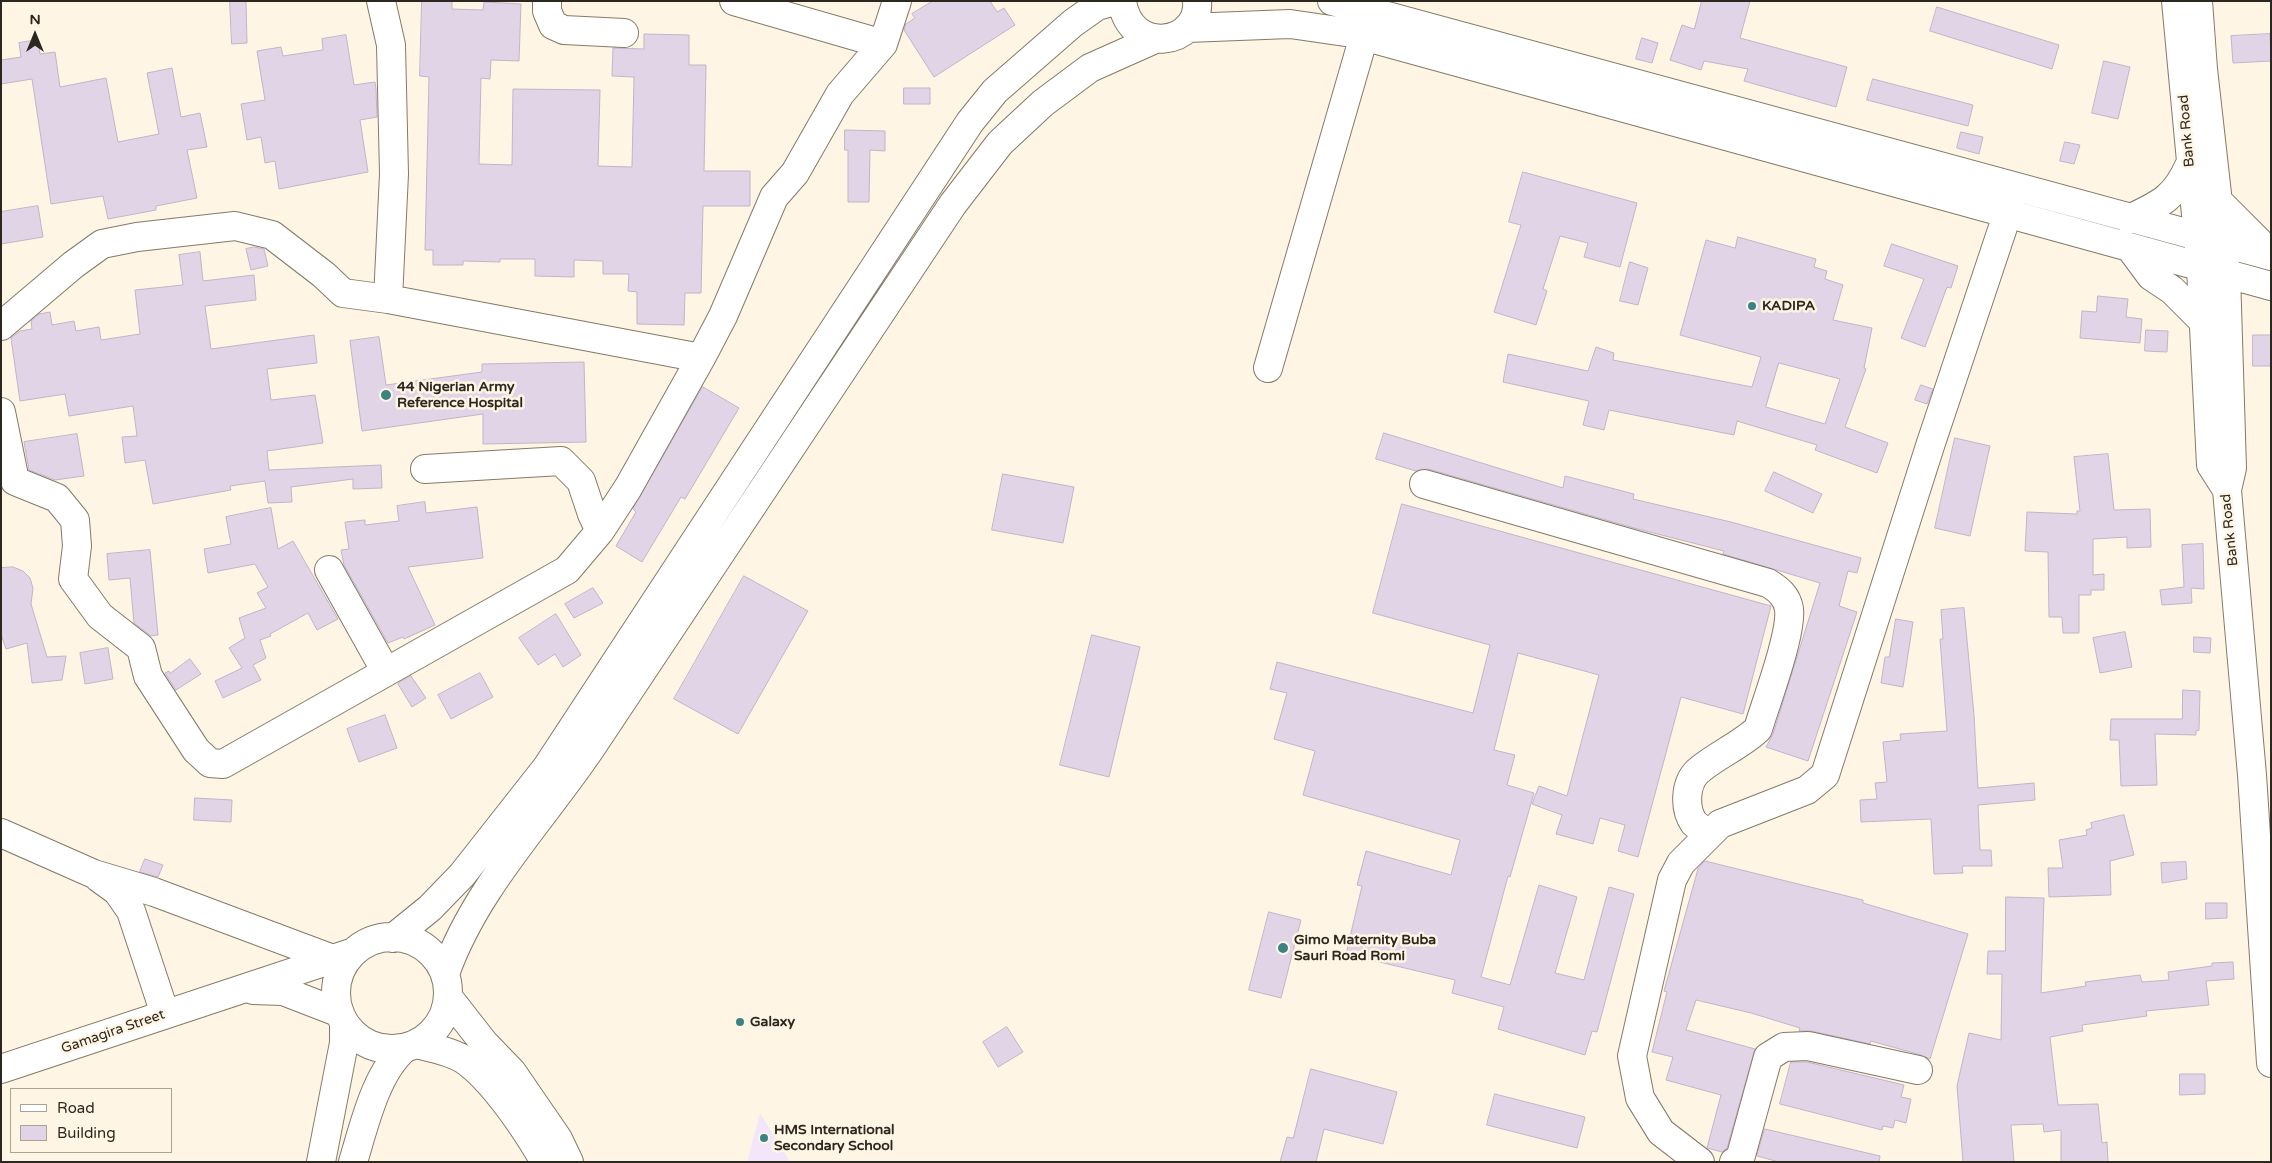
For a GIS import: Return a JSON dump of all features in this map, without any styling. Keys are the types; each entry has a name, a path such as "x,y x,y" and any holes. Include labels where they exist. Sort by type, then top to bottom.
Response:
{"street":[{"path":"381,1 391,45 394,174 388,299"},
{"path":"547,1 553,25 564,30 624,33"},
{"path":"734,1 883,44"},
{"path":"1,412 15,481 57,498 75,520 77,546 73,579 100,616 142,648 148,676 196,750 210,763 223,764 567,570 600,531 628,488 723,316 774,198 795,174 840,94 883,44 897,1"},
{"path":"392,938 430,908 462,875 547,767 970,122 995,91 1073,22 1097,6 1115,1"},
{"path":"1122,1 1124,14 1132,27 1144,36 1154,39 1166,39 1177,35 1187,28 1194,18 1197,1"},
{"path":"1332,1 2129,219 2271,255"},
{"name":"Bank Road","path":"2176,1 2190,164 2210,240 2214,271 2216,327 2211,465 2227,490 2252,775 2271,1063"},
{"name":"Bank Road","path":"2198,1 2217,200 2210,240"},
{"path":"1187,28 1290,24 1319,27 1364,36 2007,215 2271,286"},
{"path":"1268,368 1364,36"},
{"path":"353,1162 378,1088 395,1056 428,1037 438,1025 445,1012 446,985 455,944 486,894 570,780 953,204 1000,143 1043,102 1090,68 1154,39"},
{"path":"2129,219 2160,204 2180,185 2190,164"},
{"path":"2217,200 2271,255"},
{"path":"1700,1162 1661,1132 1640,1098 1632,1056 1672,880 1681,863 1720,824 1807,790 1825,774 1930,446 2007,215"},
{"path":"1,326 73,265 102,244 138,237 236,226 272,235 324,275 343,293 388,299 700,358"},
{"path":"2131,249 2151,276 2172,290 2216,327 2271,291"},
{"path":"425,469 561,461 581,481 600,531"},
{"path":"1424,484 1768,583 1781,592 1789,608 1789,627 1758,729 1746,741 1697,772 1688,787 1687,804 1694,823 1710,834"},
{"path":"329,570 386,672"},
{"path":"1,833 94,874 154,892 344,956 379,940 392,938 406,940 430,952 446,985 484,1042 512,1072 558,1139 569,1162"},
{"path":"94,874 117,891 131,911 165,1014"},
{"path":"321,1162 344,1044 342,1018 336,997 338,980 344,965 344,956"},
{"name":"Gamagira Street","path":"1,1069 344,956"},
{"name":"Gamagira Street","path":"224,994 254,990 283,991 342,1018"},
{"path":"342,1018 356,1036 371,1045 388,1049 410,1046 435,1048 462,1059 488,1082 534,1143 545,1162"},
{"path":"1734,1162 1740,1159 1768,1058 1784,1047 1808,1046 1918,1070"}],"shaded area":[{"name":"HMS International Secondary School","path":"760,1113 790,1162 747,1162"}],"building":[{"path":"230,1 246,1 247,43 232,44"},
{"path":"422,1 452,1 452,9 483,10 484,2 521,4 519,61 491,60 490,79 481,78 479,164 512,165 513,89 600,90 598,166 632,167 634,77 612,76 613,48 644,49 644,34 689,35 689,65 706,65 704,171 750,171 750,206 703,206 701,293 685,293 684,325 637,324 637,292 628,291 629,274 603,274 603,261 574,260 574,277 535,276 535,259 500,259 500,262 463,261 463,265 433,265 433,250 425,250 429,77 420,76"},
{"path":"933,1 990,1 997,12 1004,8 1015,25 934,77 904,30 906,24 915,18 912,14"},
{"path":"1702,1 1750,1 1740,38 1847,67 1836,107 1744,81 1748,69 1704,61 1701,70 1670,60 1682,25 1694,29"},
{"path":"1937,7 2059,45 2052,69 1930,31"},
{"path":"2270,34 2271,61 2233,63 2231,36"},
{"path":"346,35 354,85 375,82 377,117 360,120 368,172 279,189 275,161 265,163 261,137 247,140 241,104 265,100 257,51 281,47 283,56 323,50 322,39"},
{"path":"1642,38 1658,43 1652,63 1636,59"},
{"path":"38,40 40,54 55,52 60,87 106,78 118,142 159,134 147,73 172,68 181,117 200,113 207,147 187,150 197,198 156,206 156,210 108,219 103,196 51,204 32,79 1,84 1,60 21,57 19,43"},
{"path":"2104,61 2130,67 2118,119 2092,113"},
{"path":"1873,79 1973,105 1968,126 1867,100"},
{"path":"904,88 930,88 930,104 904,104"},
{"path":"845,130 885,131 885,151 870,150 869,202 848,202 848,150 845,150"},
{"path":"1961,132 1983,137 1979,154 1957,148"},
{"path":"2065,142 2080,145 2074,164 2060,161"},
{"path":"1523,172 1637,203 1620,267 1584,257 1588,243 1560,236 1543,289 1547,291 1536,325 1494,312 1521,225 1509,222"},
{"path":"38,206 43,237 1,244 1,212"},
{"path":"1738,237 1816,259 1814,267 1827,271 1825,279 1843,285 1833,320 1872,328 1864,368 1866,369 1845,427 1888,443 1877,473 1815,450 1817,445 1737,421 1734,435 1609,410 1604,430 1583,425 1589,401 1503,382 1508,354 1588,371 1596,347 1614,353 1613,360 1752,387 1761,357 1680,335 1706,240 1735,248","holes":["1779,363 1840,379 1825,424 1766,407"]},
{"path":"1892,244 1958,266 1951,288 1947,287 1925,347 1901,338 1924,279 1884,266"},
{"path":"254,247 264,249 268,266 251,270 246,249"},
{"path":"200,252 203,281 254,275 256,300 205,306 211,349 314,335 317,363 267,369 271,400 315,395 323,443 267,451 269,470 381,465 382,488 353,489 353,479 291,487 292,502 268,503 265,481 230,486 231,490 153,504 145,460 125,463 122,437 137,436 133,406 69,416 65,394 20,401 11,338 20,331 32,329 31,321 39,314 50,312 52,325 74,321 76,331 99,327 101,340 140,334 135,290 183,285 179,255"},
{"path":"1630,262 1648,268 1638,305 1620,301"},
{"path":"2098,296 2128,299 2126,317 2142,319 2140,343 2080,338 2082,311 2096,312"},
{"path":"2146,330 2168,331 2167,352 2145,351"},
{"path":"2253,335 2271,335 2271,366 2253,366"},
{"path":"379,337 386,385 482,372 482,364 584,362 586,442 483,444 483,414 362,431 350,341"},
{"path":"1921,385 1933,389 1927,404 1915,400"},
{"path":"703,387 739,408 685,499 681,497 642,562 616,546 636,512 633,509"},
{"path":"1384,433 1563,488 1565,476 1634,494 1633,499 1731,522 1861,558 1857,573 1848,571 1839,606 1857,612 1808,761 1766,747 1773,734 1820,583 1723,554 1724,551 1634,528 1428,469 1416,471 1376,459"},
{"path":"77,434 84,476 55,480 29,470 24,442"},
{"path":"1955,438 1990,446 1970,536 1935,528"},
{"path":"2108,454 2114,510 2150,509 2151,547 2127,548 2127,537 2093,539 2093,575 2104,574 2104,590 2091,590 2091,595 2079,595 2079,633 2063,633 2062,617 2049,617 2048,552 2025,551 2027,512 2077,514 2077,511 2080,511 2074,457"},
{"path":"1774,472 1822,494 1813,513 1765,491"},
{"path":"1003,474 1074,487 1063,543 992,530"},
{"path":"425,502 426,513 477,507 483,558 408,567 435,625 404,639 403,637 388,643 344,565 341,550 349,549 345,522 365,520 365,525 399,521 397,506"},
{"path":"1402,504 1771,606 1743,714 1681,697 1638,857 1618,851 1625,825 1600,818 1593,844 1556,834 1562,815 1532,804 1539,786 1567,796 1599,675 1518,653 1494,750 1515,755 1507,785 1534,793 1510,877 1508,876 1481,977 1510,985 1539,885 1577,897 1555,973 1584,980 1609,887 1634,894 1597,1032 1592,1031 1585,1055 1498,1029 1504,1007 1452,993 1455,980 1346,954 1362,886 1357,885 1366,851 1451,875 1460,840 1303,795 1315,751 1274,739 1287,693 1270,689 1277,662 1473,713 1490,645 1373,613"},
{"path":"271,508 278,549 293,541 338,619 317,630 308,613 270,634 271,636 260,640 266,658 253,665 261,680 223,698 215,681 242,668 229,648 245,638 239,618 266,608 257,593 268,587 255,564 208,573 204,549 231,544 226,517"},
{"path":"2203,544 2204,589 2191,588 2192,603 2162,605 2160,590 2184,587 2182,545"},
{"path":"150,550 158,635 151,636 134,623 130,578 109,580 107,554"},
{"path":"13,567 23,571 30,578 33,588 31,604 47,657 66,656 62,680 32,683 27,643 6,649 1,634 1,568"},
{"path":"744,576 808,611 738,734 674,699"},
{"path":"593,588 603,603 574,618 565,604"},
{"path":"1964,608 1974,715 1978,788 2034,783 2035,800 1978,805 1980,850 1991,850 1992,866 1962,866 1963,873 1934,874 1931,819 1861,822 1860,800 1877,799 1875,783 1887,782 1883,742 1901,740 1900,734 1947,731 1940,639 1943,639 1941,610"},
{"path":"556,614 581,655 563,667 555,654 538,665 519,638"},
{"path":"1896,619 1913,622 1903,687 1881,683 1885,657 1889,657"},
{"path":"2125,632 2132,667 2100,673 2093,638"},
{"path":"1092,635 1140,647 1109,777 1060,765"},
{"path":"2194,637 2211,638 2210,653 2194,652"},
{"path":"108,648 113,679 85,684 80,653"},
{"path":"190,659 201,674 176,690 165,673 169,671 170,673"},
{"path":"480,673 493,697 451,719 438,695"},
{"path":"411,676 426,698 412,707 398,684"},
{"path":"2183,690 2200,691 2199,730 2196,731 2196,735 2155,734 2157,785 2121,786 2119,740 2110,740 2111,719 2182,719"},
{"path":"385,715 397,748 359,762 347,729"},
{"path":"195,798 232,800 231,822 194,820"},
{"path":"2124,815 2134,855 2110,861 2111,895 2049,897 2048,868 2063,868 2059,840 2087,835 2086,830 2092,828 2091,823"},
{"path":"145,859 163,865 158,877 140,872"},
{"path":"1705,861 1863,900 1863,903 1968,934 1930,1059 1871,1041 1870,1044 1811,1031 1799,1031 1800,1028 1751,1013 1696,1000 1686,1030 1755,1049 1727,1148 1722,1152 1707,1148 1721,1095 1666,1080 1673,1057 1652,1052 1667,992 1664,991 1698,869"},
{"path":"2186,862 2187,879 2162,883 2161,863"},
{"path":"2006,897 2044,898 2041,993 2086,986 2085,982 2140,975 2142,982 2169,980 2168,972 2212,966 2212,963 2233,962 2234,979 2206,981 2209,1005 2146,1011 2147,1016 2082,1025 2083,1031 2050,1037 2058,1105 2098,1104 2102,1143 2107,1142 2108,1162 2061,1162 2061,1130 2044,1132 2043,1124 2011,1125 2014,1162 1963,1162 1957,1086 1969,1033 2001,1040 2002,974 1987,974 1988,951 2005,951"},
{"path":"2206,903 2227,903 2227,918 2206,919"},
{"path":"1269,912 1301,920 1281,998 1249,990"},
{"path":"1007,1027 1023,1052 998,1067 983,1042"},
{"path":"1791,1062 1807,1062 1904,1085 1901,1097 1911,1099 1906,1123 1895,1120 1893,1128 1883,1126 1882,1130 1780,1104"},
{"path":"1311,1069 1397,1092 1383,1144 1324,1129 1316,1162 1280,1162 1287,1137 1293,1138"},
{"path":"2180,1074 2205,1074 2205,1094 2180,1095"},
{"path":"1495,1094 1585,1117 1577,1148 1487,1125"},
{"path":"1765,1129 1880,1156 1879,1162 1779,1162 1757,1156"}],"place":[{"name":"KADIPA","path":"1752,306"},
{"name":"44 Nigerian Army Reference Hospital","path":"386,395"},
{"name":"Gimo Maternity Buba Sauri Road Romi","path":"1283,948"},
{"name":"Galaxy","path":"740,1022"},
{"name":"HMS International Secondary School","path":"764,1138"}]}
